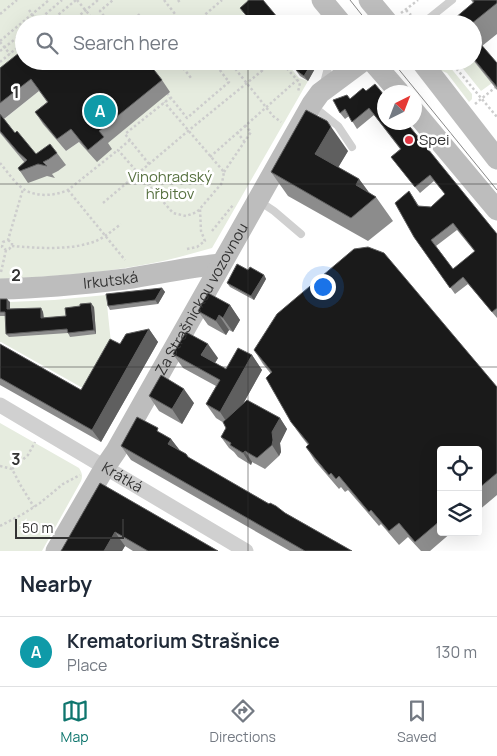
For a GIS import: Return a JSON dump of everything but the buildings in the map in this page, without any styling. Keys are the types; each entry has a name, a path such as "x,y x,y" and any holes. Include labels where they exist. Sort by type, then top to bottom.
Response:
{"street":[{"path":"322,0 334,15"},
{"path":"369,0 382,15"},
{"name":"Za Strašnickou vozovnou","path":"56,551 96,469 116,451 221,264 247,199 309,98 350,70"},
{"path":"380,70 393,85"},
{"path":"428,70 497,159"},
{"path":"422,121 497,210"},
{"name":"Irkutská","path":"0,289 126,279 221,264"},
{"name":"Krátká","path":"0,405 42,430 96,469 246,551"}],"lane":[{"path":"433,15 452,0"},
{"path":"328,70 309,98 338,126 352,147"},
{"path":"247,199 274,211 301,234"}],"path":[{"path":"0,14 17,0"},
{"path":"28,10 32,15 49,0"},
{"path":"46,15 62,0"},
{"path":"58,15 76,0 90,15"},
{"path":"80,15 98,0"},
{"path":"103,15 100,11 113,0"},
{"path":"164,0 176,15"},
{"path":"178,0 181,4"},
{"path":"204,15 222,0"},
{"path":"406,10 410,15"},
{"path":"10,54 0,41 15,29"},
{"path":"0,51 15,40"},
{"path":"0,62 15,50"},
{"path":"185,70 191,78"},
{"path":"165,91 187,118 230,82 220,70"},
{"path":"236,70 273,116 281,122"},
{"path":"288,70 300,83 299,90 309,98"},
{"path":"457,70 497,117"},
{"path":"103,204 188,131 263,71"},
{"path":"210,157 297,80"},
{"path":"474,104 497,86"},
{"path":"149,164 125,134 170,98"},
{"path":"164,102 224,172"},
{"path":"277,128 284,116"},
{"path":"118,150 173,213 186,216 197,212 222,183 224,172 251,132 245,125"},
{"path":"237,132 244,141"},
{"path":"0,163 23,189 32,193 52,195 68,190 130,140"},
{"path":"6,250 1,244 8,240 23,189"},
{"path":"68,190 125,260"},
{"path":"212,231 232,206 247,199"},
{"path":"188,249 197,247 205,241 201,231 200,208"},
{"path":"0,272 6,250 9,250 12,246 42,248 81,245 96,241 121,224"},
{"path":"8,240 12,246"},
{"path":"12,469 28,455 42,430"},
{"path":"0,466 12,469 34,507"},
{"path":"0,526 34,507 63,484 96,469"}],"green space":[{"path":"0,0 259,0 243,13 245,15 15,15 16,70 0,87"},
{"name":"Vinohradský hřbitov","path":"133,70 292,70 299,78 308,81 212,248 120,269 69,275 0,279 0,133 27,165 50,174 58,171 24,145 3,120 39,91 52,108 44,124 66,151 79,142 83,146 107,143"},
{"path":"440,70 452,70 472,94 472,99 469,102 447,73"},
{"path":"464,70 481,70 492,83 481,91"},
{"path":"106,295 111,343 88,391 0,342 0,316 9,316 10,302"},
{"path":"0,423 79,468 81,473 81,481 42,551 0,551"}],"tram line":[{"path":"350,0 362,15"},
{"path":"399,70 497,190"}],"place":[{"name":"Krematorium Strašnice","path":"100,111"},
{"name":"Spei","path":"409,140"}]}
